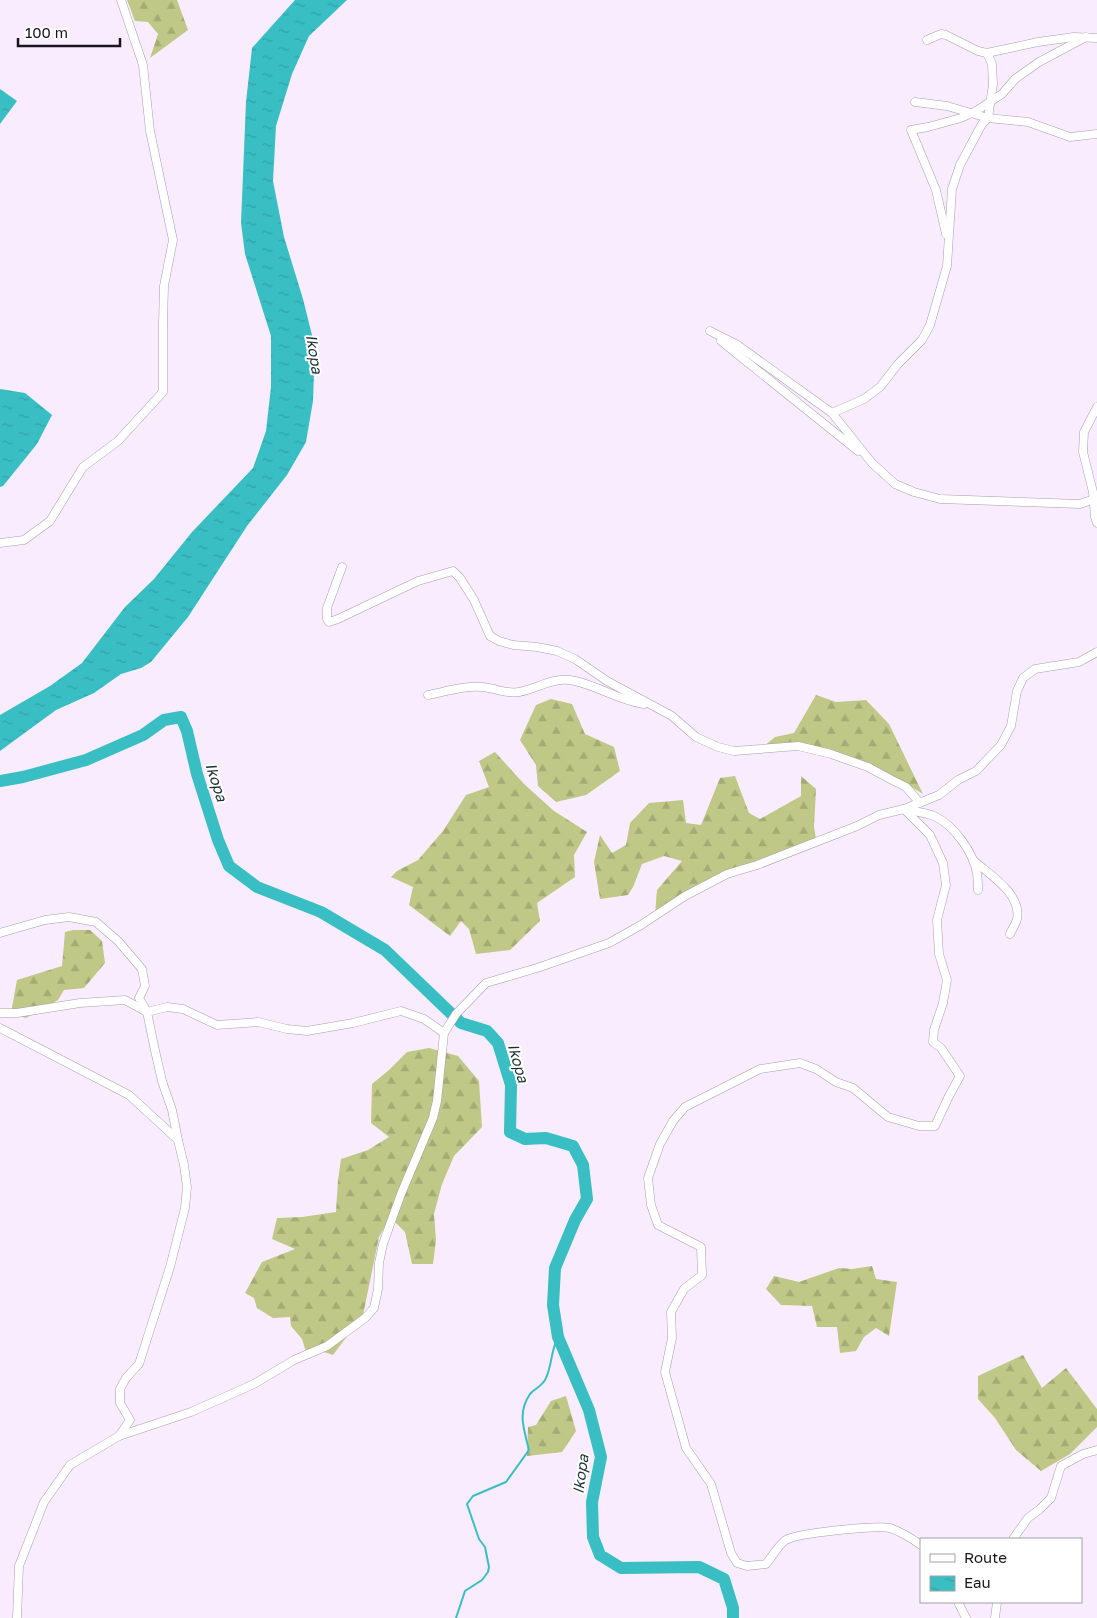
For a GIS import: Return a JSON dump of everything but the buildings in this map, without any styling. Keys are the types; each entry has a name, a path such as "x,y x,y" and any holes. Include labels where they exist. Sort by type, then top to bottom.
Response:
{"street":[{"path":"0,543 24,540 50,521 83,467 118,441 163,392 164,286 173,240 150,131 144,66 121,0"},
{"path":"927,40 941,34 946,35 978,51 987,53 1038,42 1074,37 1097,38"},
{"path":"948,248 944,220 936,190 911,130 961,118 972,113 1002,94 1015,79 1039,62 1086,37"},
{"path":"832,413 864,399 880,387 898,364 922,340 930,325 947,266 952,188 960,164 982,124 988,118 994,84 992,64 987,53"},
{"path":"915,102 947,106 988,118 1028,122 1070,137 1097,134"},
{"path":"872,463 832,413 736,344 710,332 872,463 895,484 914,492 940,499 1080,504 1096,500"},
{"path":"1097,407 1084,432 1083,452 1096,500 1095,517 1097,523"},
{"path":"342,567 327,608 326,619 330,622 418,581 453,571 460,578 474,600 490,636 499,641 513,645 537,646 557,651 575,659 607,682 672,716 696,737 718,747 734,751 798,746 831,754 868,767 906,787 920,803"},
{"path":"16,1618 19,1566 44,1502 70,1465 119,1436 191,1412 254,1384 294,1360 327,1346 365,1318 374,1308 378,1289 378,1263 383,1244 401,1194 433,1118 437,1102 444,1033 454,1018 486,983 537,968 609,943 642,925 685,896 727,874 792,852 857,826 879,815 904,809 939,795 958,780 976,770 1001,745 1011,726 1017,691 1023,678 1035,670 1079,662 1097,652"},
{"path":"428,695 465,688 489,688 502,692 519,692 556,680 575,681 629,701 649,704"},
{"path":"904,809 934,816 946,823 957,834 973,859 1001,884 1014,900 1017,910 1017,920 1010,934"},
{"path":"904,809 930,835 943,863 946,885 937,920 939,954 947,980 943,1003 934,1030 933,1042 941,1048 960,1076 948,1096 935,1126 919,1126 888,1117 853,1088 836,1082 816,1069 800,1063 760,1069 685,1107 673,1122 660,1144 648,1178 651,1205 658,1226 701,1248 702,1275 684,1289 671,1312 672,1338 665,1372 686,1448 711,1484 730,1553 737,1563 747,1566 766,1564 786,1540 814,1533 853,1529 888,1528 909,1536 920,1544"},
{"path":"973,859 977,874 978,890"},
{"path":"0,934 46,920 69,917 96,922 118,941 142,969 145,986 139,998 147,1012 162,1081 172,1110 187,1187 170,1267 138,1364 126,1378 120,1389 120,1403 130,1420 119,1436"},
{"path":"0,1013 17,1013 80,1003 125,1000 147,1012 167,1007 183,1009 217,1025 258,1022 287,1029 307,1031 401,1011 424,1019 444,1033"},
{"path":"0,1028 129,1095 178,1140"},
{"path":"1014,1538 1028,1518 1051,1498 1061,1466 1083,1454 1097,1450"},
{"path":"958,1603 966,1618"},
{"path":"995,1618 997,1603"}],"green space":[{"path":"127,0 177,0 188,30 150,58 158,34 148,22 135,21"},
{"path":"816,695 836,702 866,700 889,724 923,794 902,781 814,751 764,746 775,737 794,733"},
{"path":"551,699 572,704 585,734 614,747 620,771 586,795 556,802 538,786 536,765 520,740 536,705"},
{"path":"495,752 524,784 554,811 587,832 574,855 575,877 537,903 540,921 510,950 476,954 469,929 461,921 450,936 409,905 413,887 391,877 397,871 418,860 443,831 466,795 489,787 479,761"},
{"path":"735,776 749,813 760,819 801,796 801,776 816,789 814,827 816,839 770,859 738,866 699,886 655,915 657,890 682,861 664,856 642,864 628,895 600,899 594,862 600,835 612,853 626,845 630,823 649,803 683,800 686,823 701,825 720,778"},
{"path":"90,930 102,941 105,963 84,988 64,990 58,1000 26,1018 11,1013 17,980 62,966 65,932"},
{"path":"429,1048 458,1056 479,1081 482,1127 454,1156 442,1184 434,1214 436,1240 433,1264 412,1264 405,1232 390,1217 379,1237 363,1315 333,1355 318,1350 306,1352 302,1339 291,1326 290,1317 273,1318 257,1308 254,1298 245,1293 262,1262 295,1249 272,1239 277,1218 302,1217 336,1212 341,1159 368,1150 389,1137 371,1123 372,1084 407,1052"},
{"path":"872,1266 876,1279 897,1282 889,1336 876,1328 864,1337 856,1351 840,1353 837,1327 817,1327 812,1306 781,1305 766,1289 774,1276 799,1282 839,1268 852,1269"},
{"path":"1023,1355 1042,1388 1066,1368 1097,1409 1097,1427 1070,1454 1041,1471 1016,1450 995,1418 978,1399 978,1376"},
{"path":"566,1396 576,1431 562,1452 527,1456 528,1427 536,1425 551,1401"}],"water":[{"path":"295,0 347,0 309,36 292,74 276,126 273,181 284,237 315,347 313,401 306,442 287,475 247,526 188,617 151,662 141,668 121,674 94,693 56,710 0,751 0,715 50,686 82,663 125,607 154,579 192,532 253,468 266,431 271,387 271,336 245,254 241,223 246,102 252,48"},
{"path":"0,89 17,101 0,124"},
{"path":"0,389 25,393 52,415 37,444 3,486 0,487"}],"waterway":[{"name":"Ikopa","path":"0,781 23,777 86,760 143,735 164,720 181,717 187,731 197,774 218,840 229,866 257,887 321,912 385,950 461,1023 487,1031 498,1043 511,1085 510,1132 525,1139 546,1138 573,1146 583,1165 587,1199 575,1220 555,1268 553,1305 558,1337 589,1410 601,1457 592,1502 593,1537 600,1555 621,1568 699,1567 724,1579 733,1608 733,1618"},
{"path":"456,1618 465,1591 482,1580 489,1567 485,1547 479,1539 467,1504 473,1496 506,1482 529,1450 523,1421 524,1408 530,1394 546,1378 558,1337"}]}
